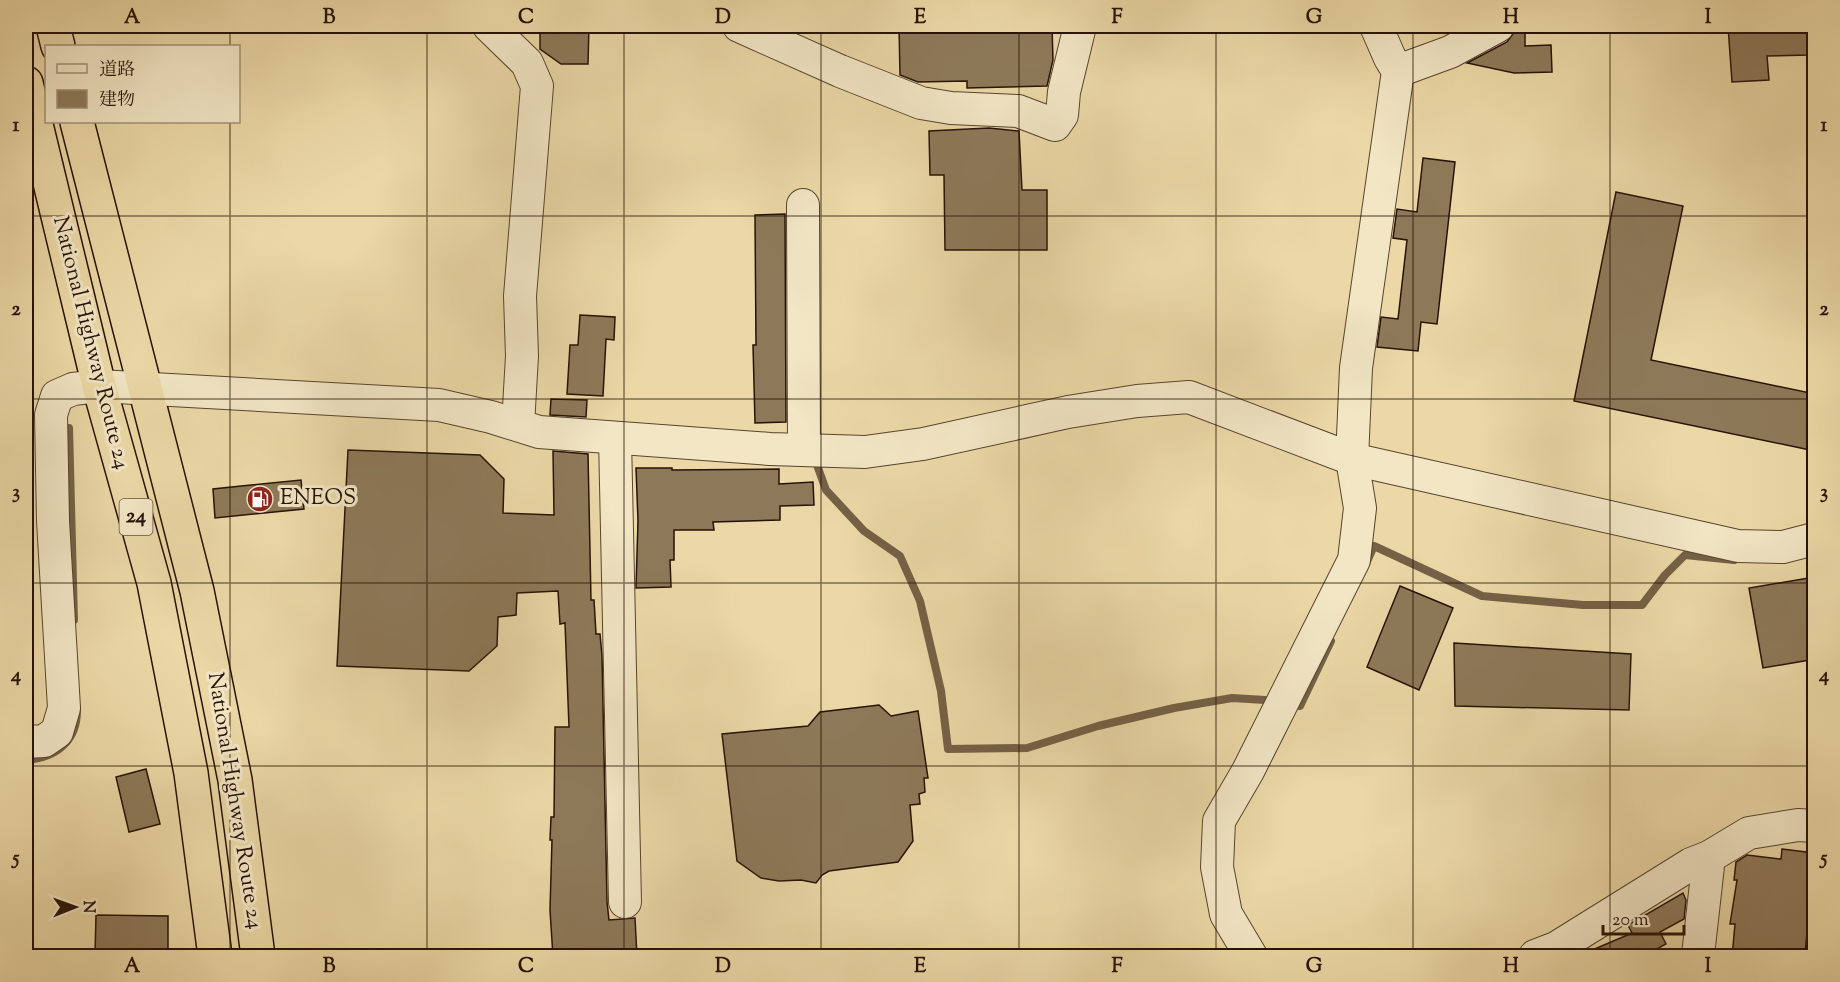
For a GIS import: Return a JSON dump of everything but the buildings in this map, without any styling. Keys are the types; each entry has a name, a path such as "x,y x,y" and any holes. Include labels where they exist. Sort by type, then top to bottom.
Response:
{"highway":[{"path":"53,26 58,45"},
{"name":"National Highway Route 24","path":"26,84 99,386 154,583 191,773 215,957"},
{"name":"National Highway Route 24","path":"77,123 200,602 235,780 258,957"}],"street":[{"path":"489,26 527,63 537,86 520,296 522,356 518,425"},
{"path":"739,26 840,71 921,103 951,108 1018,111 1055,125 1062,115 1064,92 1080,26"},
{"path":"1251,957 1226,914 1217,867 1219,821 1248,771 1354,560 1360,508 1352,459 1356,368 1398,71 1376,26"},
{"path":"1398,71 1449,52 1498,26"},
{"path":"803,205 804,450"},
{"path":"26,742 44,741 57,732 63,708 53,521 51,415 57,396 73,389 99,386 439,405 491,417 539,432 865,452 923,444 1137,400 1189,398 1352,459 1738,546 1783,547 1815,539"},
{"path":"615,438 625,902"},
{"path":"1535,957 1556,948 1691,864 1709,857 1749,833 1798,825 1815,826"},
{"path":"1698,955 1709,857"}],"waterway":[{"path":"69,428 74,620"},
{"path":"817,465 826,490 864,531 900,556 920,601 941,691 948,749 1027,748 1098,726 1174,708 1232,698 1265,700 1300,706 1331,641"},
{"path":"1366,564 1374,546 1482,596 1583,605 1642,605 1665,575 1685,555 1734,560"},
{"path":"26,760 47,756 63,746 74,730 77,708"}],"place":[{"name":"ENEOS","path":"260,499"}]}
